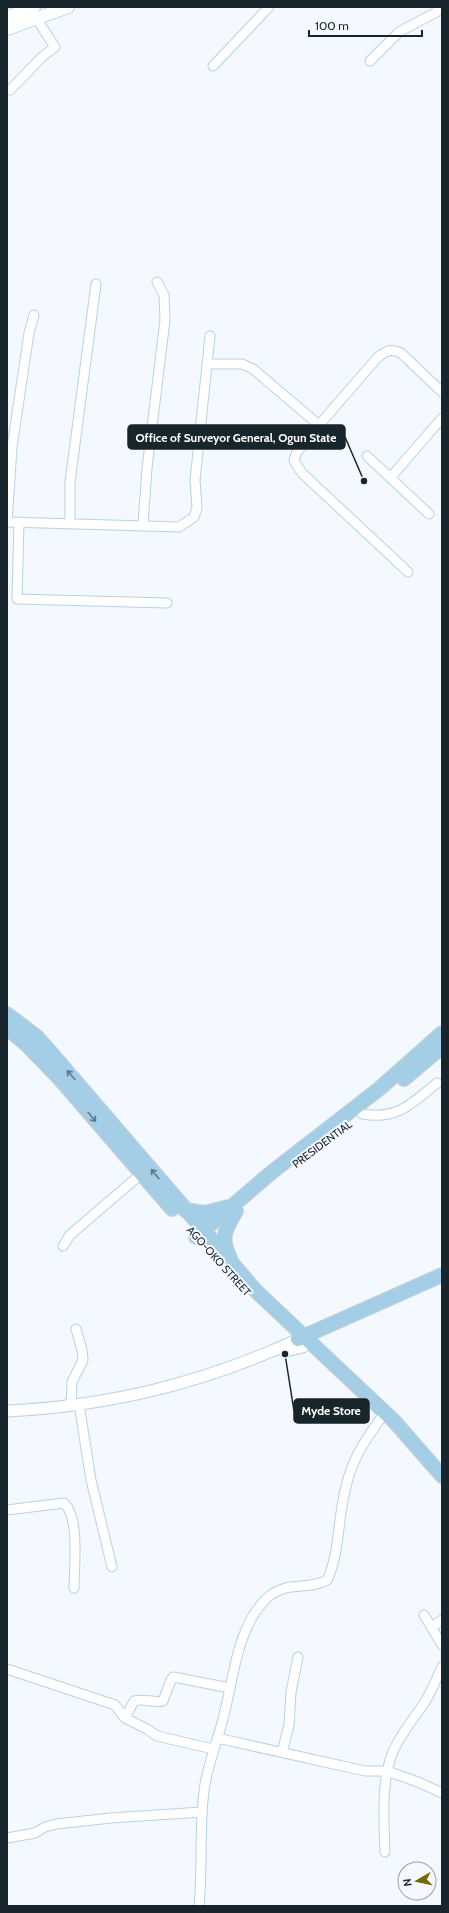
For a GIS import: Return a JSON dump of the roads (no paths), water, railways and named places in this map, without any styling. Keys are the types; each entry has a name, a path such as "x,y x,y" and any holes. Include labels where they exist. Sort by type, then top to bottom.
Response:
{"main road":[{"path":"7,17 68,7"},
{"path":"7,29 35,13"},
{"path":"7,1014 36,1036 53,1055 185,1210 203,1237 234,1265 256,1291 304,1342 394,1421 442,1476"},
{"name":"AGO-OKO STREET","path":"7,1028 25,1043 59,1078 141,1174 203,1237 251,1297 304,1342 398,1434 442,1485"},
{"path":"234,1265 225,1247 224,1238 225,1229 234,1208 272,1172 379,1089 442,1033"},
{"name":"PRESIDENTIAL","path":"203,1237 234,1208 362,1114 442,1047"},
{"path":"185,1210 205,1213 234,1208"},
{"path":"304,1342 442,1275"},
{"path":"304,1342 442,1282"}],"street":[{"path":"213,66 269,7"},
{"path":"370,61 399,32 441,9"},
{"path":"10,90 54,47 35,13"},
{"path":"143,526 147,468 165,320 164,295 157,282"},
{"path":"70,523 70,482 96,284"},
{"path":"34,315 29,333 21,399 12,447 7,522 179,527 194,517 196,508 195,480 210,336"},
{"path":"408,572 302,473 294,461 296,454 319,425 378,358 388,350 401,353 442,392"},
{"path":"207,364 242,364 253,369 319,425"},
{"path":"391,478 442,418"},
{"path":"367,456 429,514"},
{"path":"19,522 17,599 167,603"},
{"path":"362,1114 383,1116 398,1112 437,1083"},
{"path":"63,1246 70,1235 141,1174"},
{"path":"76,1329 82,1350 83,1360 72,1382 75,1405 112,1567"},
{"path":"7,1411 75,1405 174,1386 304,1342"},
{"path":"199,1906 202,1853 202,1812 207,1769 224,1715 242,1642 253,1614 268,1597 282,1588 320,1584 327,1580 332,1564 343,1500 351,1468 358,1452 381,1418"},
{"path":"7,1510 64,1503 69,1507 73,1522 74,1588"},
{"path":"424,1615 442,1645"},
{"path":"432,1627 442,1620"},
{"path":"282,1752 289,1725 291,1692 298,1657"},
{"path":"385,1852 384,1806 387,1771 399,1740 433,1689 442,1667"},
{"path":"7,1669 115,1705 125,1718 157,1736 213,1749"},
{"path":"125,1718 134,1701 143,1699 163,1701 173,1678 230,1688"},
{"path":"217,1738 365,1771 387,1771 418,1782 442,1794"},
{"path":"7,1838 35,1833 45,1827 56,1824 111,1818 202,1812"}],"place":[{"name":"Office of Surveyor General, Ogun State","path":"364,481"},
{"name":"Myde Store","path":"285,1354"}]}
